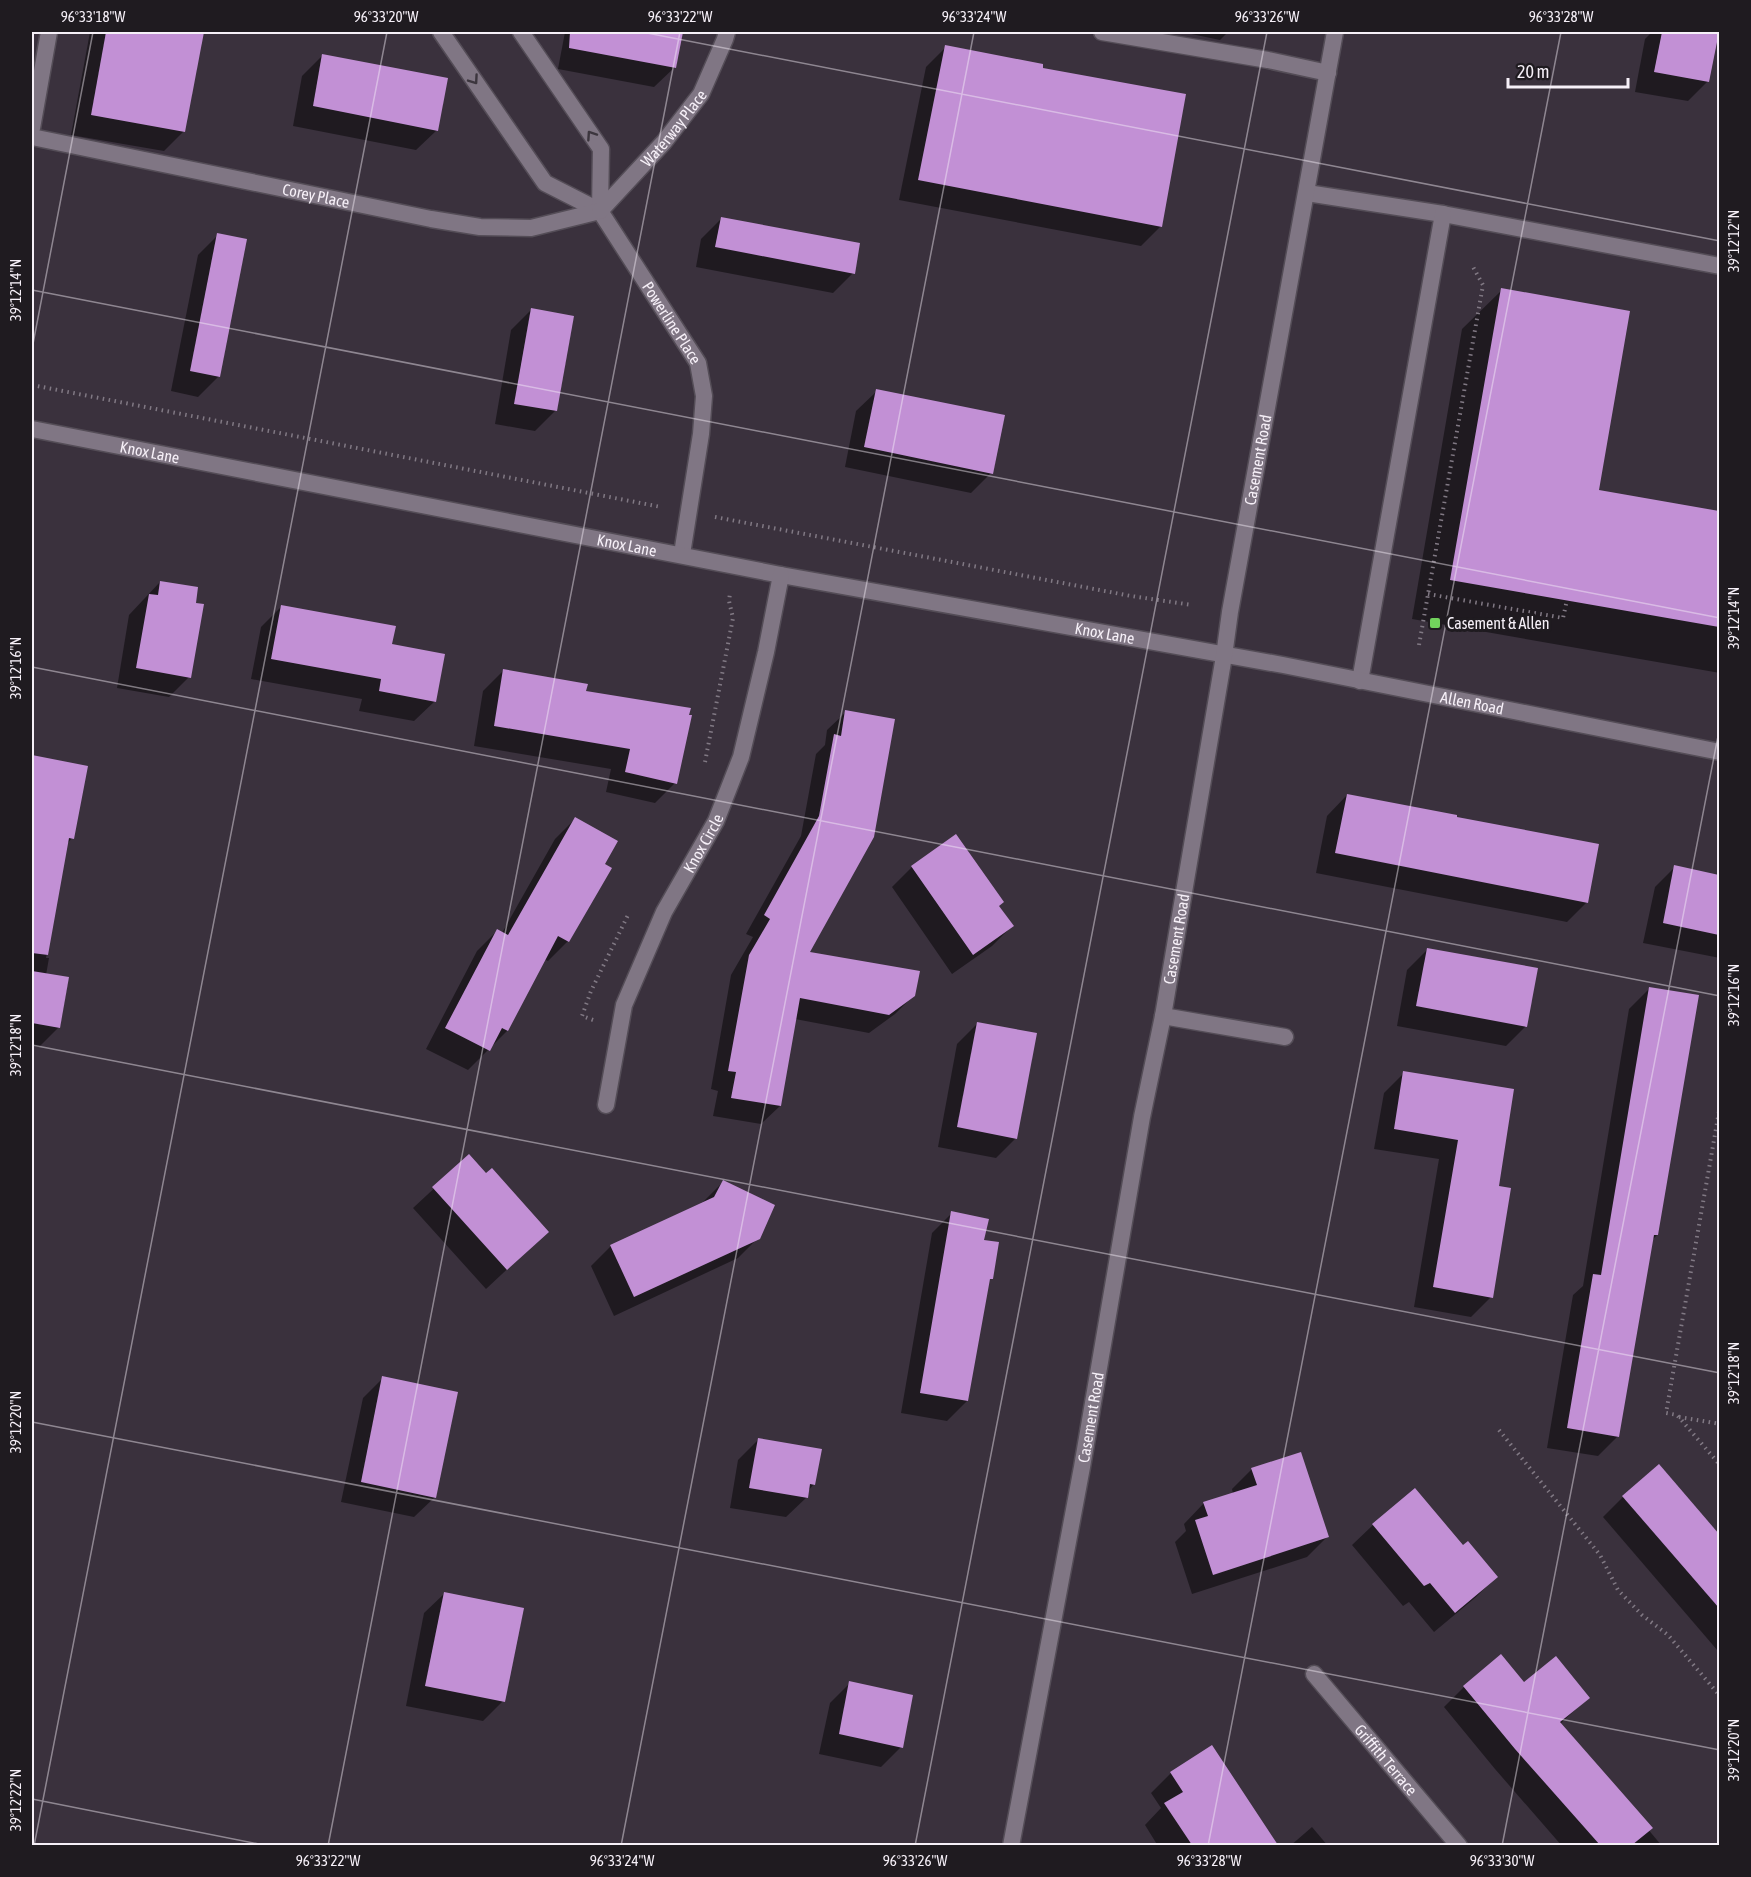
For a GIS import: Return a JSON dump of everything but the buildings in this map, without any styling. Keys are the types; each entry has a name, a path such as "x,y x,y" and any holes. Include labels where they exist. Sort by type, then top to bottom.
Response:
{"street":[{"path":"32,128 49,32"},
{"path":"441,32 545,183 600,211 601,149 521,32"},
{"name":"Waterway Place","path":"600,211 664,142 701,94 727,32"},
{"path":"1102,32 1268,60 1328,73"},
{"name":"Casement Road","path":"1011,1845 1082,1467 1142,1117 1163,1016 1230,612 1335,32"},
{"name":"Corey Place","path":"32,137 420,217 480,227 531,228 600,211"},
{"path":"1307,193 1443,214 1719,266"},
{"name":"Powerline Place","path":"600,211 698,363 704,396 701,434 682,554"},
{"path":"1360,681 1443,214"},
{"name":"Knox Lane","path":"32,429 781,574 1224,656"},
{"name":"Knox Circle","path":"606,1105 624,1005 664,912 716,821 741,757 766,652 781,574"},
{"name":"Allen Road","path":"1224,656 1283,665 1719,752"},
{"path":"1163,1016 1286,1036"},
{"name":"Griffith Terrace","path":"1314,1674 1459,1845"}],"path":[{"path":"1419,645 1483,285 1473,265"},
{"path":"32,385 688,512 1131,596 1192,605"},
{"path":"703,770 733,618 729,601 735,565"},
{"path":"1428,594 1563,618 1567,600"},
{"path":"620,1029 582,1016 591,991 634,904"},
{"path":"1719,1106 1666,1413 1719,1424"},
{"path":"1679,1417 1719,1465"},
{"path":"1499,1430 1600,1555 1618,1590 1642,1615 1668,1635 1719,1696"}],"place":[{"name":"Casement & Allen","path":"1435,623"}]}
